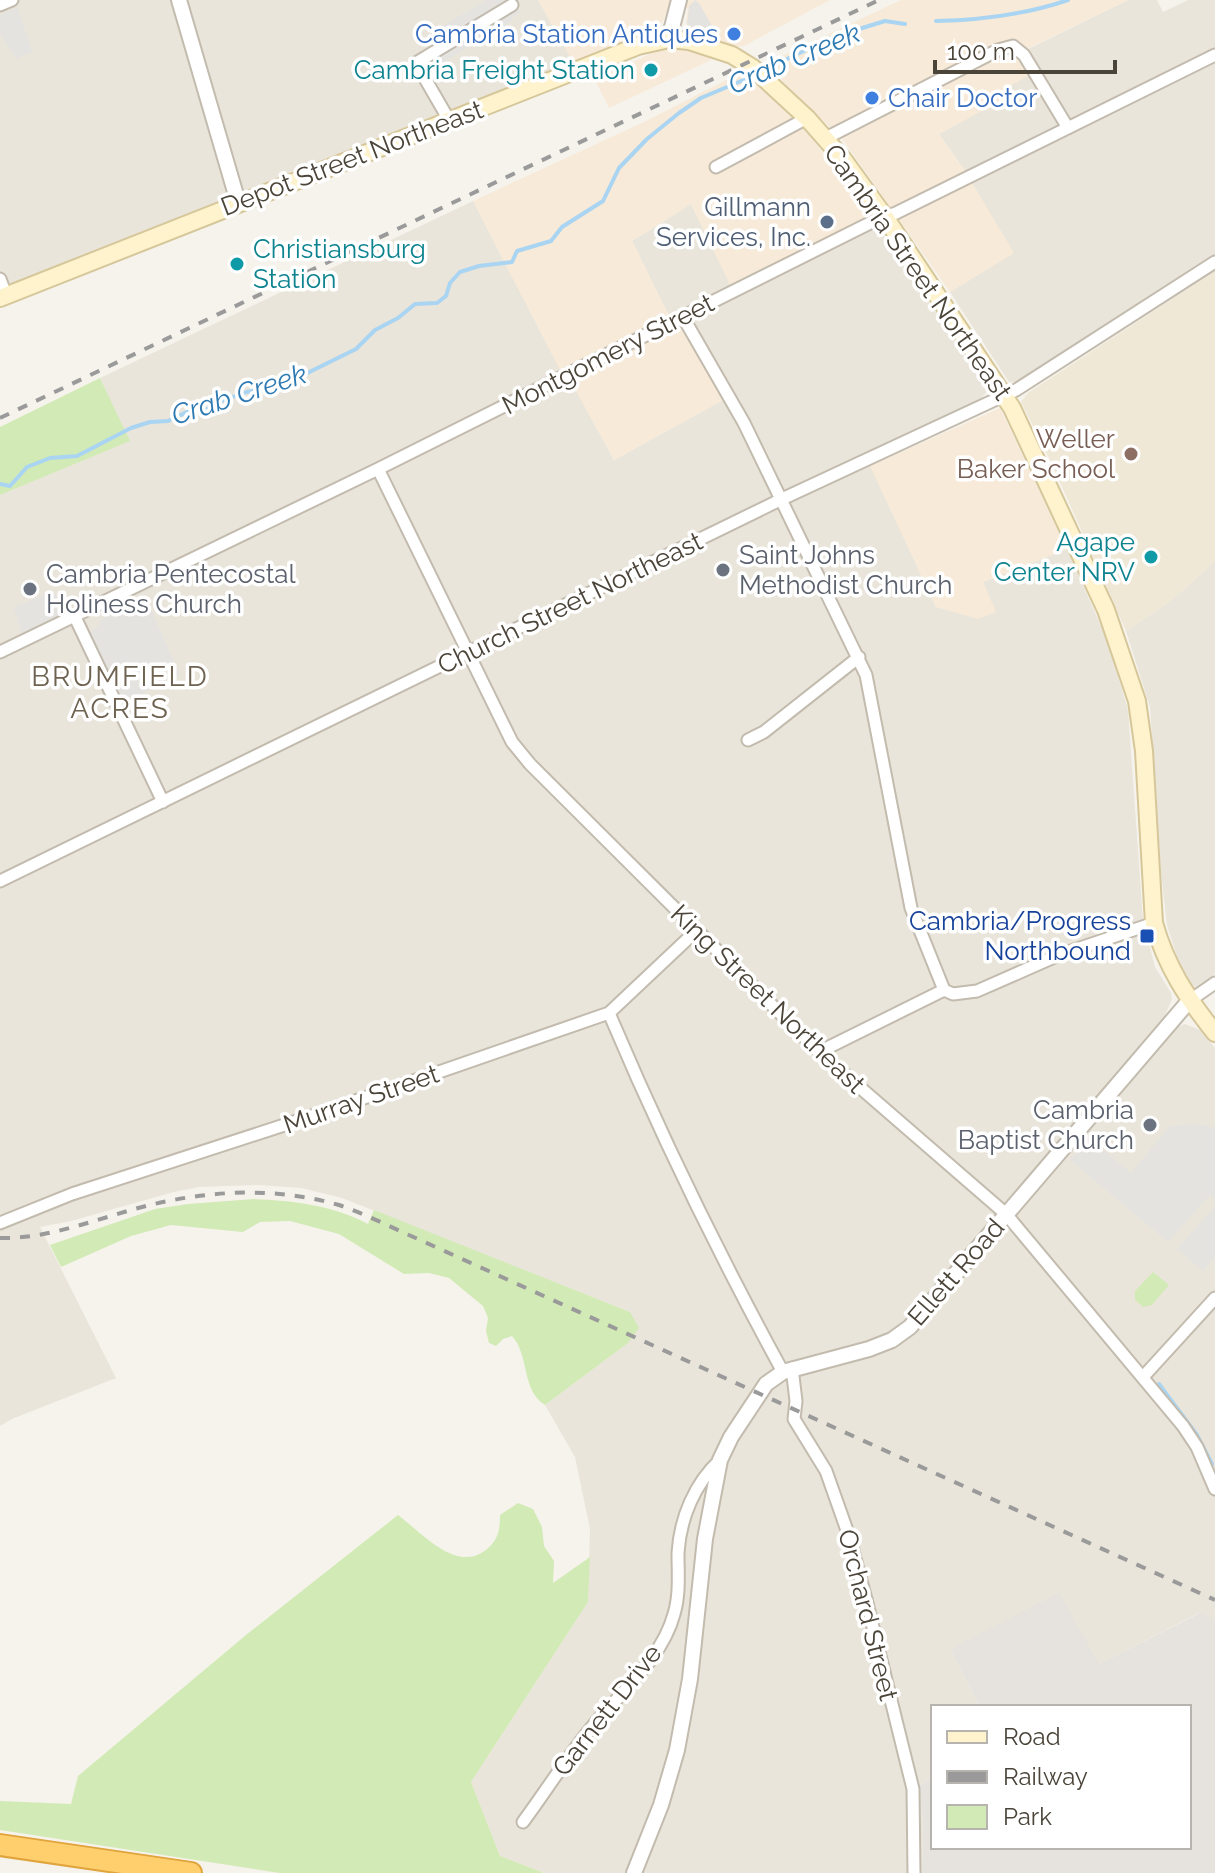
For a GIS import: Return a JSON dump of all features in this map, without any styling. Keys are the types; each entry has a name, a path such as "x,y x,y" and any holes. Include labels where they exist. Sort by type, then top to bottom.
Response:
{"highway":[{"path":"0,1845 191,1873"}],"main road":[{"name":"Depot Street Northeast","path":"2,291 638,46 669,39"},
{"name":"Cambria Street Northeast","path":"669,39 689,41 724,52 758,73 826,138 885,217 1005,396 1097,588 1132,684 1143,740 1154,923 1168,963 1189,1001 1215,1033"}],"street":[{"path":"0,5 12,0"},
{"path":"179,0 238,202"},
{"path":"669,39 679,0"},
{"path":"449,120 416,63 512,5"},
{"path":"826,138 998,50 1013,46 1024,55 1068,128"},
{"name":"Montgomery Street","path":"0,652 378,469 1215,55"},
{"path":"716,167 807,118"},
{"name":"Church Street Northeast","path":"0,881 782,499 1005,396 1041,376 1215,262"},
{"path":"683,317 744,423 859,657 871,695 911,908 944,990 953,994 977,991 1059,955 1154,923"},
{"name":"King Street Northeast","path":"378,469 512,742 530,764 819,1052 1006,1214 1183,1426 1197,1447 1215,1489"},
{"path":"74,615 163,802"},
{"path":"748,740 764,732 859,657"},
{"name":"Murray Street","path":"0,1223 72,1194 312,1116 609,1013 696,931"},
{"path":"1189,1001 1215,983"},
{"path":"819,1052 944,990"},
{"name":"Ellett Road","path":"788,1370 869,1349 892,1340 910,1327 1189,1001"},
{"name":"Orchard Street","path":"609,1013 691,1195 788,1370 796,1401 794,1419 821,1461 836,1497 880,1653 913,1789 914,1873"},
{"path":"1143,1377 1215,1298"},
{"path":"634,1873 661,1805 677,1750 692,1665 705,1539 720,1460 731,1437 766,1384 788,1370"},
{"name":"Garnett Drive","path":"523,1822 591,1728 633,1680 665,1636 678,1598 678,1548 691,1497 704,1475 720,1460"}],"shaded area":[{"path":"0,0 538,0 575,65 309,166 0,291"},
{"path":"487,0 518,0 516,5 520,11 507,24 440,64 425,36"},
{"path":"538,0 830,0 744,46 734,47 717,42 711,60 609,108 595,80 692,34 686,23 688,9 671,2 663,21 650,32 575,65"},
{"path":"695,0 715,31 714,36 693,34 687,26 689,6"},
{"path":"901,0 1128,0 1018,53 1031,74 996,94 1000,101 939,134 1014,253 950,292 843,140 765,64"},
{"path":"1128,0 1157,0 1163,12 1188,0 1215,0 1215,256 1051,361 1016,382 1009,382 950,292 1013,253 963,168 939,134 999,101 996,94 1037,70 1024,51"},
{"path":"17,7 33,52 16,59 0,34 0,18"},
{"path":"740,73 745,74 808,133 868,213 866,217 731,287 691,204 632,241 670,318 688,335 725,399 614,460 565,371 561,372 473,201 646,121"},
{"path":"473,201 561,371 565,370 614,460 734,394 696,330 688,309 670,318 632,241 691,204 737,297 858,236 874,229 880,230 988,390 980,400 866,456 936,607 995,612 983,582 1067,549 1107,640 1128,710 1143,920 1155,967 1172,999 1164,1018 905,1321 878,1339 783,1364 765,1375 755,1389 716,1453 706,1487 679,1706 658,1795 625,1873 544,1873 500,1856 471,1782 588,1602 590,1529 575,1457 545,1405 628,1343 630,1312 342,1198 301,1188 259,1185 199,1187 40,1227 116,1378 0,1426 0,495 129,441 100,378"},
{"name":"Weller Baker School","path":"1215,271 1215,561 1172,600 1126,631 1021,402 1028,393"},
{"path":"1000,408 1067,549 983,582 996,612 978,619 936,607 870,466"},
{"path":"1215,561 1215,974 1193,988 1177,957 1167,925 1150,707 1126,631 1172,600"},
{"path":"53,591 68,613 22,635 14,608 16,604"},
{"path":"145,596 180,675 124,702 118,699 87,632 95,629 104,617"},
{"path":"1185,1024 1200,1030 1215,1048 1215,1620 1199,1613 1099,1664 950,1649 979,1705 931,1705 931,1779 919,1785 923,1823 922,1873 642,1873 669,1804 690,1720 710,1550 730,1450 771,1389 785,1379 914,1331 1178,1027"},
{"path":"1198,1124 1215,1128 1215,1199 1210,1195 1168,1242 1070,1160 1089,1138 1131,1173 1170,1126"},
{"path":"1215,1206 1215,1257 1203,1271 1177,1249"},
{"path":"1059,1593 1099,1664 1200,1613 1215,1620 1215,1873 922,1873 923,1823 919,1785 931,1779 931,1849 1191,1849 1191,1705 979,1705 950,1649"}],"green space":[{"path":"100,378 130,441 0,495 0,427"},
{"path":"254,1199 312,1205 341,1212 368,1224 374,1210 630,1312 639,1328 628,1343 545,1405 532,1391 518,1344 512,1336 496,1346 489,1343 486,1331 488,1318 483,1306 449,1278 429,1273 404,1274 339,1234 290,1221 260,1222 243,1232 171,1225 131,1236 61,1267 50,1245 155,1209"},
{"path":"1153,1272 1169,1285 1152,1305 1143,1307 1135,1300 1135,1291"},
{"path":"518,1503 533,1509 542,1527 544,1546 554,1561 553,1583 590,1557 588,1602 471,1782 500,1856 544,1873 280,1873 0,1830 0,1801 71,1804 78,1776 246,1635 398,1515 438,1547 461,1557 472,1557 492,1544 499,1531 500,1515"}],"waterway":[{"name":"Crab Creek","path":"936,21 1003,16 1068,0"},
{"name":"Crab Creek","path":"764,70 833,37 885,21 905,24"},
{"name":"Crab Creek","path":"0,484 10,486 27,467 50,458 77,456 131,428 205,410 246,392 279,387 356,349 375,330 398,318 415,304 437,303 446,296 450,283 460,272 512,262 517,251 551,241 562,227 603,201 619,168 647,139 701,98 753,76"},
{"path":"1159,1384 1197,1435 1212,1464"}],"railway":[{"path":"0,418 879,0"},
{"path":"0,1238 38,1235 150,1205 197,1196 268,1193 339,1205 1215,1600"}],"place":[{"name":"Cambria Station Antiques","path":"734,34"},
{"name":"Cambria Freight Station","path":"651,70"},
{"name":"Chair Doctor","path":"872,98"},
{"name":"Gillmann Services, Inc.","path":"827,222"},
{"name":"Christiansburg Station","path":"237,264"},
{"name":"Weller Baker School","path":"1131,454"},
{"name":"Agape Center NRV","path":"1151,557"},
{"name":"Saint Johns Methodist Church","path":"723,570"},
{"name":"Cambria Pentecostal Holiness Church","path":"30,589"},
{"name":"Cambria/Progress Northbound","path":"1147,936"},
{"name":"Cambria Baptist Church","path":"1150,1125"}],"district":[{"name":"BRUMFIELD ACRES","path":"120,692"}]}
